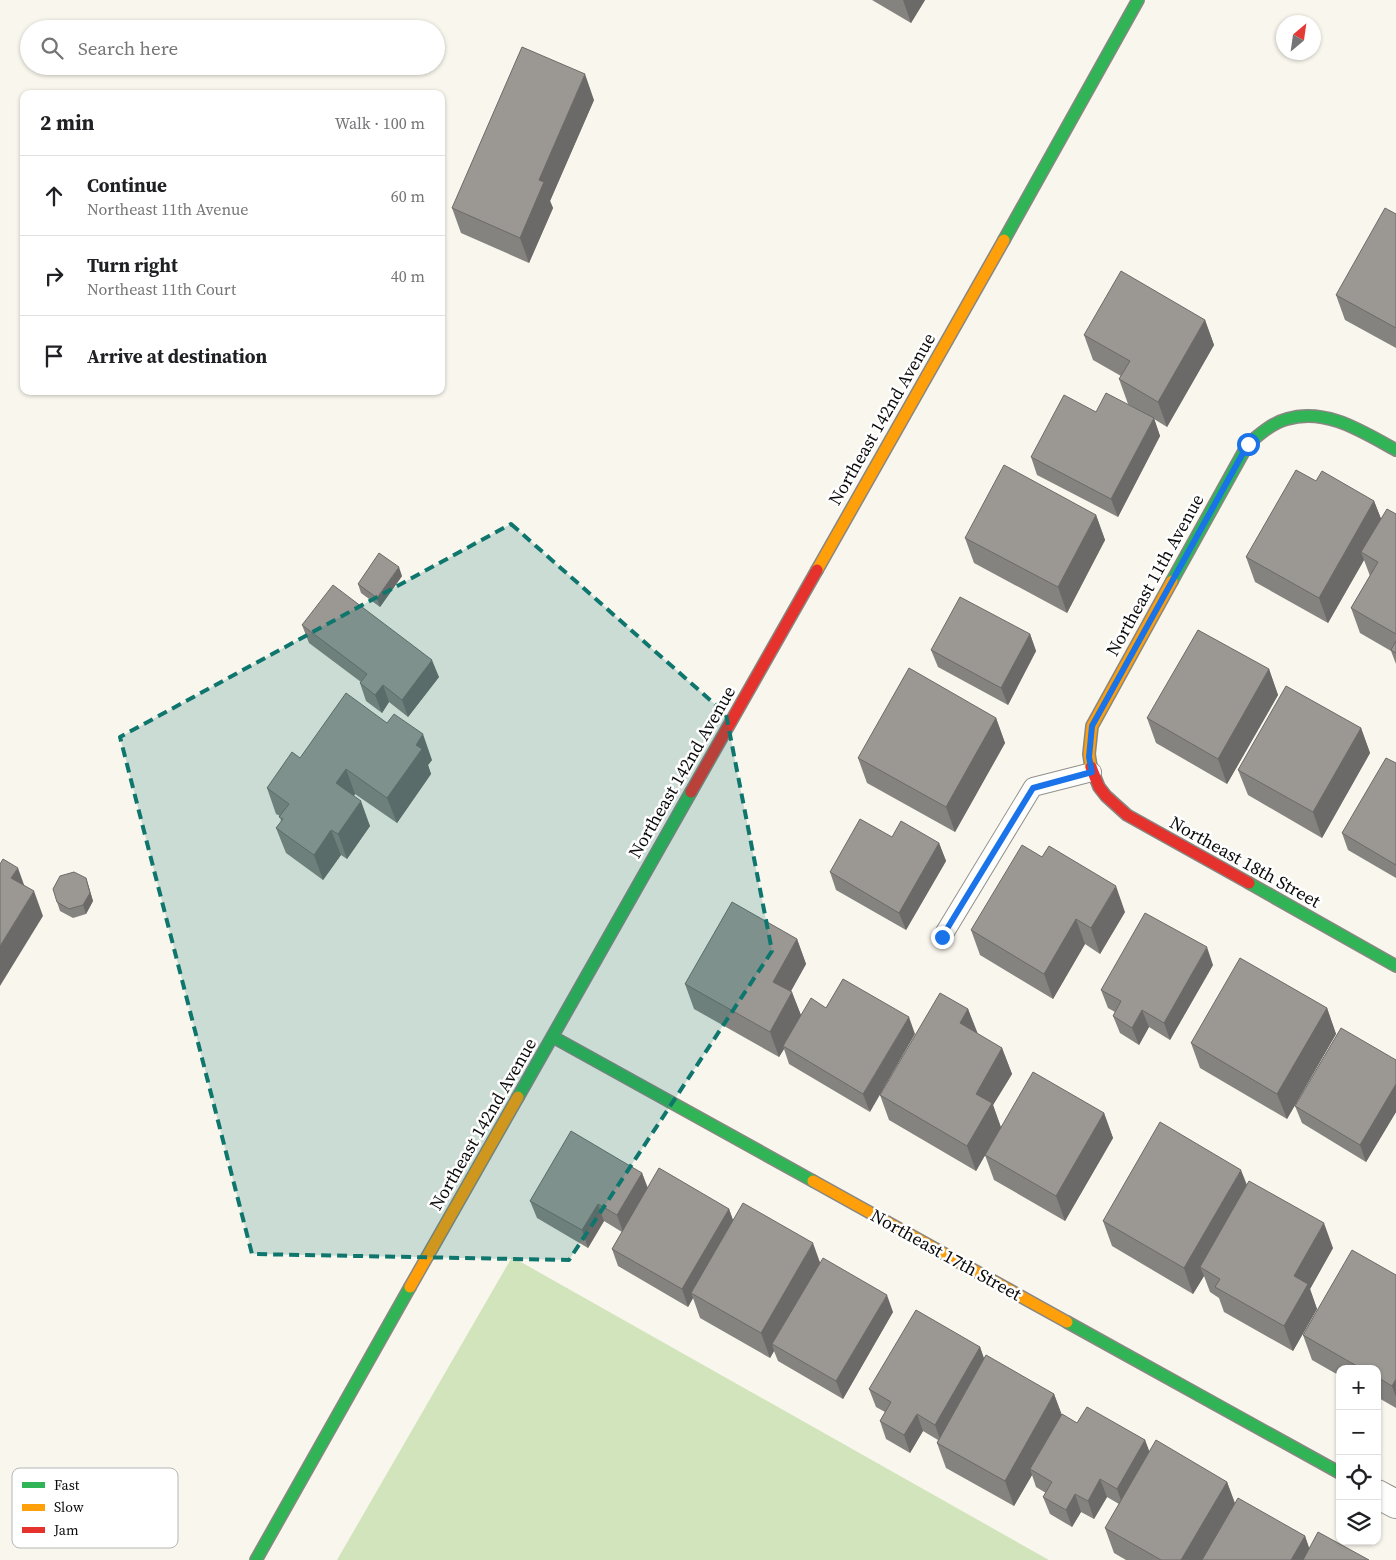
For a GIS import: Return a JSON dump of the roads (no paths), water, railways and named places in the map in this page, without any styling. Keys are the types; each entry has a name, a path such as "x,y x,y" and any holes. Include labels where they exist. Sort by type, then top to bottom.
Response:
{"street":[{"name":"Northeast 142nd Avenue","path":"256,1560 1026,203 1138,0"},
{"name":"Northeast 11th Avenue","path":"1092,772 1089,757 1092,726 1248,444 1260,432 1274,424 1290,418 1309,415 1328,417 1346,423 1396,450"},
{"name":"Northeast 18th Street","path":"1092,772 1100,789 1112,804 1127,815 1396,966"},
{"name":"Northeast 17th Street","path":"553,1037 1336,1471"},
{"path":"1381,1496 1396,1504"}],"lane":[{"path":"942,937 1033,788 1092,772"}]}
